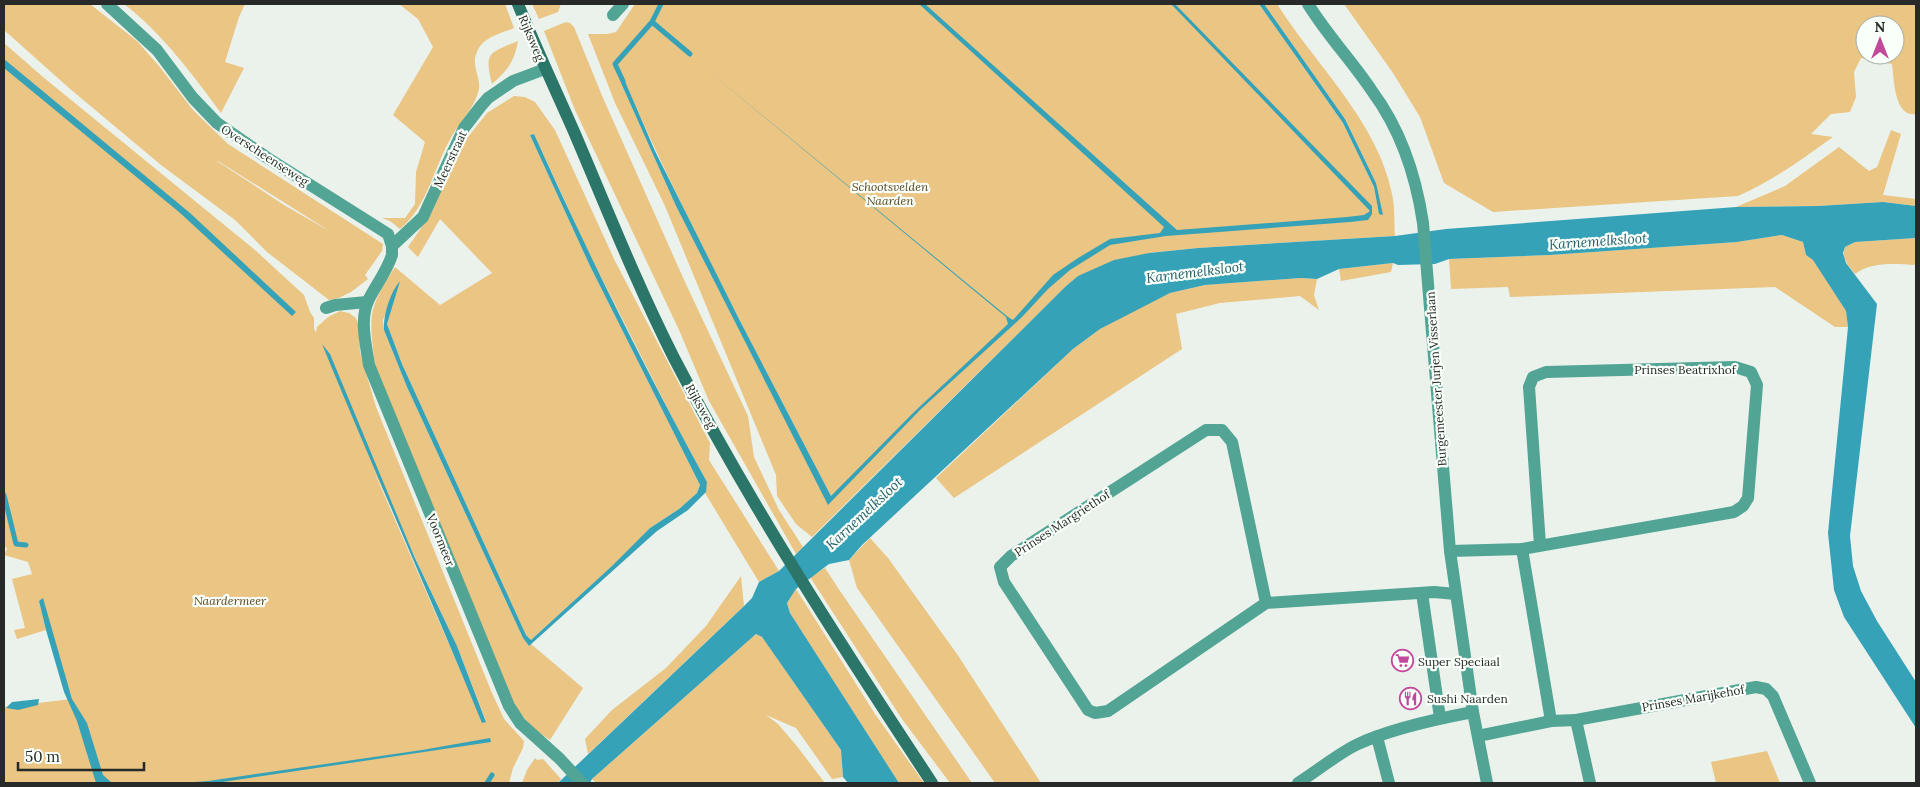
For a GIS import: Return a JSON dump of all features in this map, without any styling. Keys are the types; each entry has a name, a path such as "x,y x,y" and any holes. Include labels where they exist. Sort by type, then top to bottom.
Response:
{"main road":[{"name":"Rijksweg","path":"518,4 606,209 674,357 755,503 788,558 880,705 932,783"}],"street":[{"name":"Overscheenseweg","path":"107,4 157,50 193,98 217,123 266,157 385,231 392,246"},
{"path":"613,15 623,4"},
{"name":"Burgemeester Jurjen Visserlaan","path":"1308,4 1374,92 1400,139 1415,179 1423,223 1450,551 1473,712 1487,783"},
{"name":"Meerstraat","path":"392,246 423,217 464,128 481,106 488,98 513,81 545,69"},
{"path":"326,308 336,305 367,302 390,260 392,246"},
{"name":"Voormeer","path":"367,302 364,328 369,364 509,706 520,723 564,763 582,783"},
{"name":"Prinses Beatrixhof","path":"1450,551 1522,548 1540,545 1734,512 1743,506 1748,498 1757,385 1751,372 1735,367 1546,372 1533,377 1529,388 1540,545"},
{"name":"Prinses Margriethof","path":"1206,430 1222,430 1232,442 1266,603 1108,711 1095,713 1088,710 1004,582 1000,567 1011,556 1206,430"},
{"path":"1522,548 1551,721"},
{"path":"1266,603 1434,592 1456,594"},
{"path":"1422,593 1440,718"},
{"name":"Prinses Marijkehof","path":"1478,736 1551,721 1576,720 1756,687 1766,689 1774,696 1810,783"},
{"path":"1298,783 1355,745 1440,718 1473,712"},
{"path":"1576,720 1590,783"},
{"path":"1377,737 1389,783"}],"green space":[{"path":"4,4 90,4 137,41 193,110 228,144 383,244 382,251 365,275 368,279 351,292 339,298 329,300 267,252 235,220 161,165 69,88 4,30","holes":["218,161 331,232 284,205"]},
{"path":"124,4 245,4 225,62 244,68 221,113 164,41"},
{"path":"399,4 505,4 514,28 488,39 477,52 475,62 479,88 476,99 452,136 417,209 410,220 400,229 390,221 382,218 405,218 415,204 416,172 425,142 393,115 433,47 418,19"},
{"path":"532,4 561,4 558,12 539,19"},
{"name":"Schootsvelden Naarden","path":"635,4 1259,4 1343,123 1374,187 1379,213 1376,183 1345,119 1264,4 1277,4 1344,94 1373,142 1385,168 1392,194 1395,236 1198,248 1149,253 1078,276 812,537 796,524 777,496 776,475 665,206 615,103 588,34 616,32","holes":["624,80 724,290 831,496 828,504 676,206 621,83"]},
{"path":"1344,4 1916,4 1916,114 1909,114 1899,104 1896,96 1892,65 1905,65 1905,15 1855,15 1855,65 1858,65 1854,72 1856,97 1850,112 1831,114 1811,134 1833,137 1798,162 1738,196 1493,212 1444,183 1420,117 1393,73"},
{"path":"566,22 574,27 603,98 685,282 748,416 754,457 779,510 803,547 796,554 709,401 679,330 575,110 544,31"},
{"path":"518,41 509,65 492,84 489,65 491,55 495,51"},
{"name":"Naardermeer","path":"4,43 255,250 304,295 314,318 316,333 317,327 328,317 340,311 349,313 356,318 359,326 360,352 376,407 492,693 504,719 524,741 509,783 4,783 4,707 72,699 39,601 46,630 17,639 14,630 25,628 12,579 32,574 28,562 4,555 7,549 4,545","holes":["373,469 457,646 486,721 483,723"]},
{"path":"514,96 525,97 535,102 555,130 615,261 710,443 709,460 779,571 759,582 705,493 707,482 587,249 534,134 530,135 590,266 700,485 697,493 679,509 650,528 629,551 531,640 526,635 402,364 387,324 399,282 383,320 384,330 407,387 523,638 529,646 531,644 583,688 550,740 531,727 516,708 375,369 371,320 378,296 395,267 440,305 492,273 440,219 418,257 408,247 432,212 458,154 468,137 487,113"},
{"path":"1891,130 1901,134 1883,195 1916,199 1916,206 1883,202 1818,206 1736,207 1785,186 1839,147 1869,171 1877,167"},
{"path":"1782,235 1803,242 1806,255 1813,259 1846,311 1848,327 1835,327 1775,287 1510,297 1508,287 1451,289 1449,259 1551,255 1736,242"},
{"path":"1916,238 1916,265 1876,265 1855,274 1844,255 1845,247 1855,242"},
{"path":"1393,263 1391,272 1341,281 1339,269"},
{"path":"1301,278 1317,279 1314,295 1319,310 1300,296 1220,303 1176,314 1182,349 954,498 936,478 1073,349 1100,329 1170,293 1205,285"},
{"path":"870,538 888,558 957,654 1041,783 995,783 857,588 849,560"},
{"path":"825,568 972,783 950,783 902,719 810,577"},
{"path":"741,576 744,606 588,754 585,739 612,710 666,668 706,626"},
{"path":"796,589 875,714 924,783 899,783 790,613 787,603"},
{"path":"756,634 762,637 841,750 843,777 832,779 796,728 766,715 778,724 825,783 596,783 592,779"},
{"path":"1767,751 1780,783 1716,783 1711,762"},
{"path":"535,758 537,760 543,759 561,779 558,783 522,783 527,770"}],"water":[{"path":"919,4 925,4 1177,230 1347,217 1364,215 1370,211 1171,4 1175,4 1372,206 1372,214 1368,220 1166,236 1110,245 1070,270 1048,289 1022,317 920,410 828,505 676,206 621,83 624,79 655,151 739,319 831,496 913,413 1008,324 1006,317 706,69 1013,320 1053,275 1078,258 1110,239 1160,233 1164,227"},
{"path":"1259,4 1264,4 1345,119 1376,183 1383,215 1379,214 1374,187 1343,123"},
{"path":"4,59 190,213 296,312 292,316 179,212 4,68"},
{"path":"534,134 617,310 707,482 706,492 688,510 657,531 529,646 523,638 407,387 384,330 388,304 400,281 387,324 402,364 526,635 531,640 612,566 650,528 679,509 697,493 700,485 590,266 530,135"},
{"name":"Karnemelksloot","path":"1883,202 1916,206 1916,238 1855,242 1845,247 1843,253 1846,263 1877,304 1850,536 1853,566 1861,591 1877,621 1916,682 1916,728 1844,617 1834,590 1828,533 1848,327 1846,311 1813,260 1806,255 1803,242 1782,235 1737,242 1550,255 1449,259 1435,264 1398,265 1393,263 1339,269 1317,279 1301,278 1205,285 1170,293 1100,329 1073,349 862,545 849,560 829,564 796,589 787,603 790,613 899,783 848,783 843,777 841,750 762,637 756,634 592,779 590,783 558,783 742,608 752,598 759,582 779,571 1066,286 1078,276 1114,260 1149,253 1198,248 1395,236 1446,229 1736,207 1818,206"},
{"path":"322,344 330,354 414,556 457,646 486,722 482,723"},
{"path":"43,598 72,699 87,723 103,775 112,783 96,783 77,721 64,692 46,630 39,601"},
{"path":"39,699 38,705 18,710 6,708 12,702"},
{"path":"490,738 491,742 216,783 181,783 208,781 422,750"}],"waterway":[{"path":"623,81 615,64 652,22 661,4"},
{"path":"652,22 690,54"},
{"path":"4,495 16,544 26,545"},
{"path":"487,783 492,775"}],"place":[{"name":"Super Speciaal","path":"1402,661"},
{"name":"Sushi Naarden","path":"1411,698"}]}
